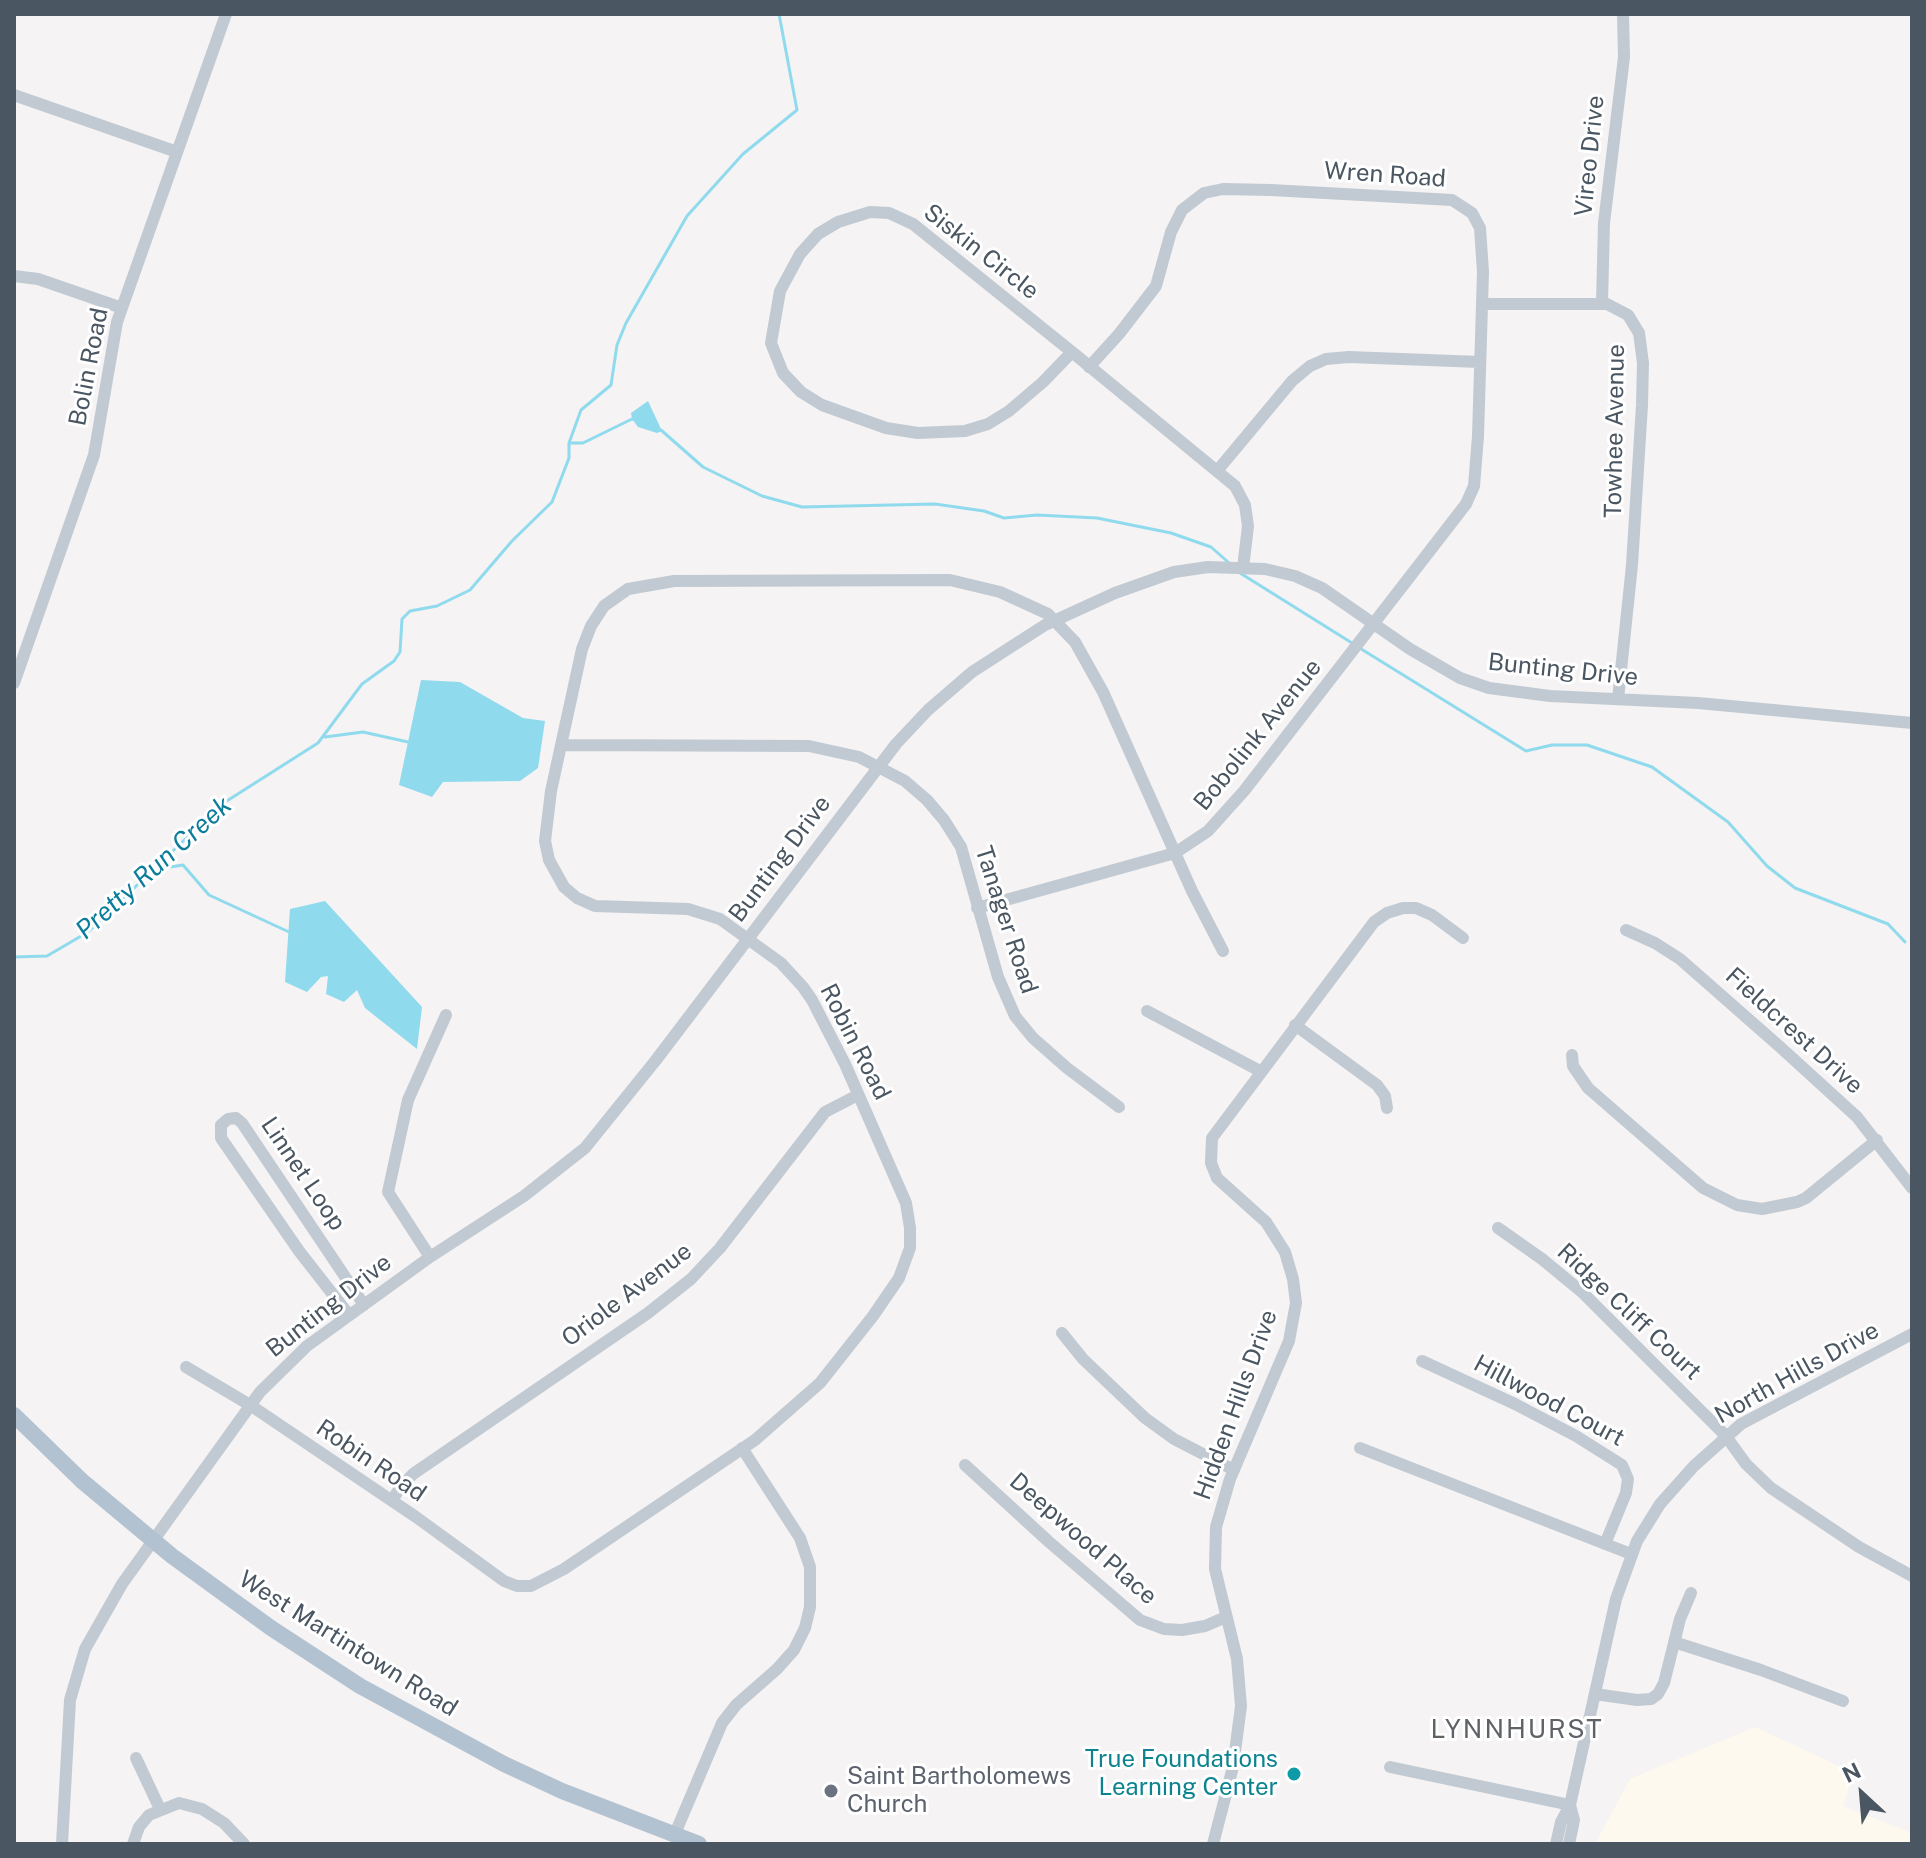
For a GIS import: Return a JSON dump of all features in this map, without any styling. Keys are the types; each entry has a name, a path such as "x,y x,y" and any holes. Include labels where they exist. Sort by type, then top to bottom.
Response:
{"main road":[{"name":"West Martintown Road","path":"14,1415 82,1481 154,1541 293,1643 421,1721 562,1791 699,1844"}],"street":[{"name":"Bolin Road","path":"14,683 94,455 110,356 122,308 226,14"},
{"name":"Vireo Drive","path":"1602,303 1604,223 1624,57 1623,14"},
{"path":"14,95 177,152"},
{"name":"Wren Road","path":"1089,367 1156,286 1171,232 1182,210 1196,198 1214,190 1271,190 1458,203 1472,213 1480,228 1482,304 1475,476 1471,495 1374,624"},
{"name":"Siskin Circle","path":"1072,352 1043,382 999,418 965,431 918,433 886,428 811,399 783,373 773,353 770,337 776,304 786,278 809,243 838,222 860,214 879,212 898,216 913,224 1072,352 1235,486 1245,505 1248,538 1243,568"},
{"path":"14,276 38,279 122,308"},
{"path":"1482,304 1602,303"},
{"name":"Towhee Avenue","path":"1602,303 1615,306 1634,321 1643,363 1636,517 1618,699"},
{"path":"1217,471 1292,381 1310,366 1326,359 1349,357 1480,362"},
{"name":"Bunting Drive","path":"62,1844 66,1743 70,1700 78,1666 108,1605 250,1405 290,1360 430,1257 524,1196 585,1148 656,1060 896,744 945,694 995,656 1056,619 1174,572 1208,567 1280,572 1308,581 1446,671 1489,688 1550,696 1698,703 1912,723"},
{"name":"Robin Road","path":"186,1367 250,1405 504,1581 517,1586 531,1586 564,1569 755,1440 820,1383 888,1296 908,1259 911,1238 906,1203 829,1031 808,993 781,963 731,925 709,914 688,909 605,909 586,903 564,887 552,870 545,841 551,791 582,649 591,626 612,599 638,585 674,581 950,580 1000,592 1056,619 1083,654 1103,692 1223,951"},
{"name":"Bobolink Avenue","path":"977,908 1175,853 1208,831 1228,810 1374,624"},
{"name":"Tanager Road","path":"562,745 809,746 843,752 878,767 916,790 944,820 967,862 1002,991 1015,1016 1044,1048 1119,1107"},
{"name":"Hidden Hills Drive","path":"1213,1844 1233,1767 1240,1715 1237,1659 1215,1569 1214,1541 1224,1497 1289,1341 1295,1316 1293,1279 1285,1252 1255,1210 1222,1184 1211,1163 1210,1145 1217,1128 1374,922 1387,913 1410,908 1423,910 1463,938"},
{"name":"Fieldcrest Drive","path":"1626,930 1665,949 1693,970 1857,1117 1912,1188"},
{"path":"1147,1011 1260,1071"},
{"path":"430,1257 388,1192 408,1100 446,1015"},
{"path":"1295,1025 1377,1085 1385,1096 1387,1108"},
{"path":"1572,1055 1573,1066 1588,1088 1703,1188 1737,1205 1762,1209 1806,1198 1877,1140"},
{"name":"Oriole Avenue","path":"392,1501 413,1474 648,1313 691,1279 720,1248 825,1112 858,1095"},
{"name":"Linnet Loop","path":"349,1315 299,1251 221,1138 221,1125 228,1119 236,1118 242,1123 364,1305"},
{"name":"Ridge Cliff Court","path":"1498,1228 1582,1292 1725,1435 1746,1464 1771,1488 1859,1547 1912,1576"},
{"path":"299,1251 320,1237"},
{"path":"1062,1333 1093,1369 1145,1418 1174,1439 1234,1470"},
{"name":"North Hills Drive","path":"1556,1844 1561,1822 1570,1805 1612,1614 1631,1554 1660,1504 1725,1435 1782,1401 1912,1334"},
{"name":"Hillwood Court","path":"1422,1361 1515,1404 1576,1436 1622,1465 1628,1479 1626,1493 1605,1544"},
{"path":"674,1836 722,1723 736,1705 786,1660 800,1639 810,1607 810,1567 800,1538 742,1448"},
{"path":"1360,1448 1631,1554"},
{"name":"Deepwood Place","path":"965,1465 1140,1620 1164,1629 1182,1630 1205,1626 1226,1617"},
{"path":"1595,1694 1637,1700 1651,1699 1658,1694 1691,1593"},
{"path":"1674,1642 1843,1701"},
{"path":"136,1758 160,1809"},
{"path":"1390,1767 1570,1805"},
{"path":"133,1844 144,1820 160,1809 179,1803 195,1806 224,1823 244,1844"},
{"name":"North Hills Drive","path":"1569,1844 1574,1820 1570,1805"}],"shaded area":[{"path":"1755,1727 1854,1773 1843,1806 1912,1833 1912,1844 1595,1844 1630,1779"}],"water":[{"path":"648,401 662,431 657,433 638,427 632,419 631,413"},
{"path":"421,680 460,682 523,718 545,721 538,768 520,781 443,782 432,797 399,785"},
{"path":"325,901 422,1007 417,1049 365,1008 357,990 344,1002 326,994 328,976 321,977 307,992 285,982 290,909"}],"waterway":[{"name":"Pretty Run Creek","path":"14,957 47,956 88,932 222,804 318,743 362,684 394,661 400,652 402,619 410,611 437,606 470,590 512,541 552,502 569,458 569,443 581,410 611,385 617,345 626,323 687,216 743,154 797,110 779,14"},
{"path":"569,443 583,443 632,419 636,420"},
{"path":"661,430 703,467 762,496 802,507 935,504 984,511 1004,518 1037,515 1097,518 1171,533 1211,547 1228,562"},
{"path":"1240,573 1352,643"},
{"path":"1358,647 1526,751 1552,745 1587,745 1652,767 1728,822 1767,866 1795,888 1888,924 1905,942"},
{"path":"325,737 363,732 408,742"},
{"path":"151,870 183,865 209,895 289,932"}],"place":[{"name":"True Foundations Learning Center","path":"1294,1774"},
{"name":"Saint Bartholomews Church","path":"831,1791"}],"district":[{"name":"LYNNHURST","path":"1517,1730"}]}
